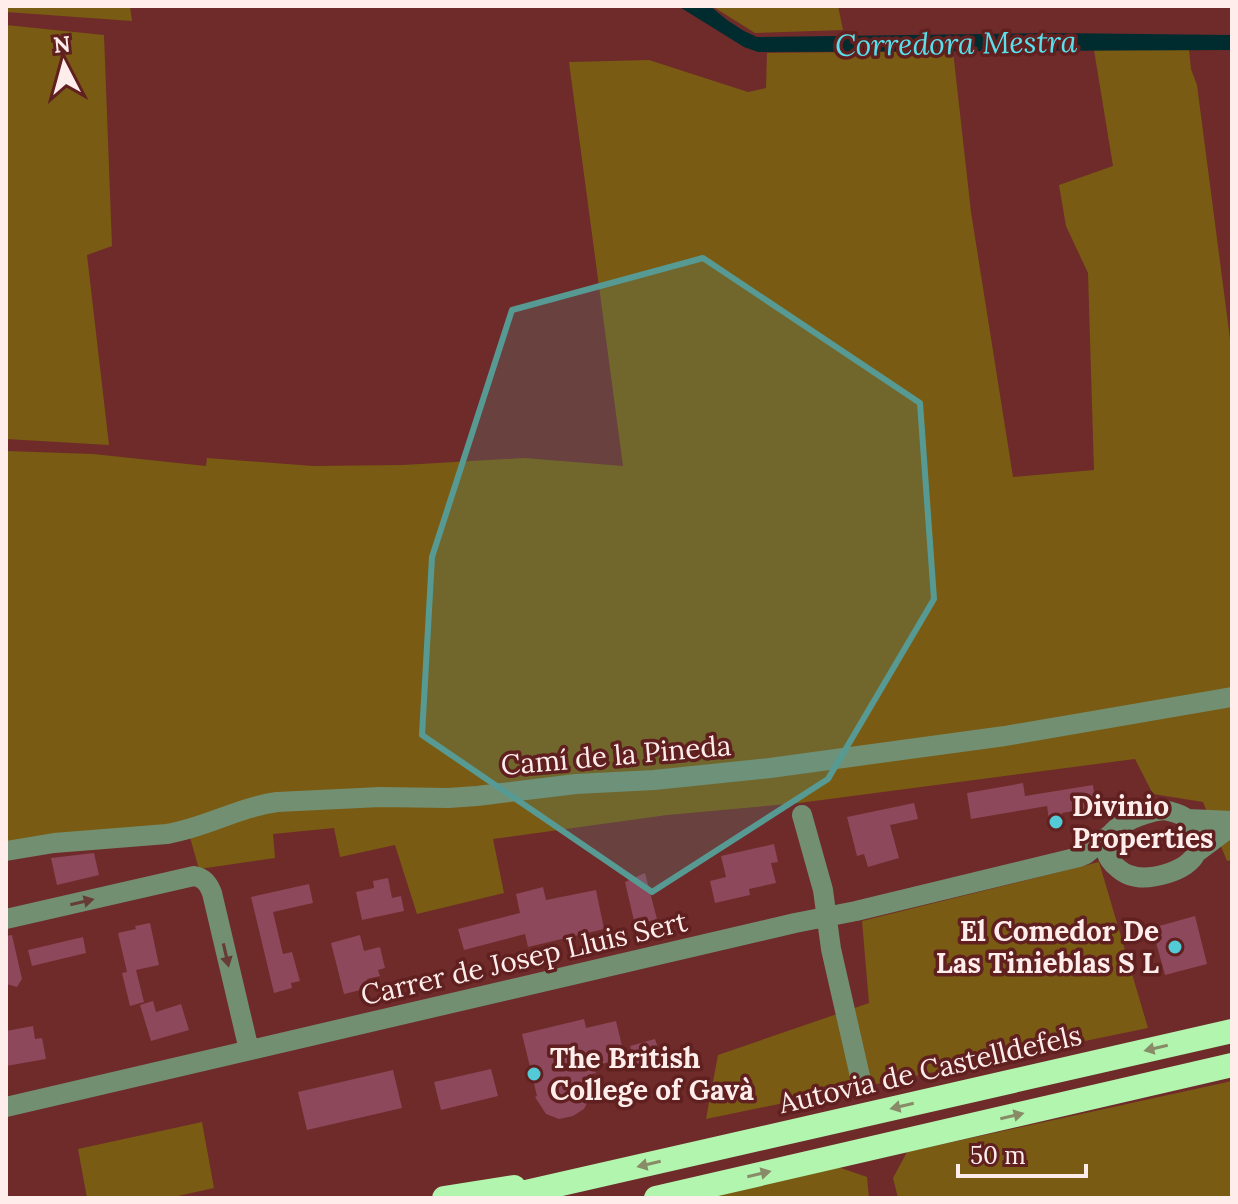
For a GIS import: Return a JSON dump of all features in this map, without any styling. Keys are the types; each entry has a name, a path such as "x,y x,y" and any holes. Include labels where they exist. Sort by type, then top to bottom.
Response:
{"highway":[{"name":"Autovia de Castelldefels","path":"500,1198 1232,1031"},
{"path":"656,1198 1232,1065"},
{"path":"444,1198 611,1173"}],"street":[{"name":"Camí de la Pineda","path":"6,851 54,843 182,832 269,803 380,797 448,798 770,768 1005,736 1232,697"},
{"name":"Carrer de Josep Lluis Sert","path":"6,1107 1054,863 1086,854 1134,817 1150,811 1164,810 1188,819 1232,823"},
{"path":"802,815 823,890 831,949 862,1085"},
{"path":"1188,819 1195,827 1198,840 1196,853"},
{"name":"Carrer de Josep Lluis Sert","path":"1054,863 1117,868 1140,878 1158,876 1184,865 1232,823"},
{"path":"1112,833 1107,854 1117,868"},
{"path":"6,919 194,876 205,880 212,893 249,1050"}],"highlighted area":[{"path":"703,258 920,403 934,599 828,779 652,892 422,735 432,557 512,310"}],"shaded area":[{"path":"6,6 130,6 132,21 6,12"},
{"path":"712,6 838,6 843,30 755,33"},
{"path":"6,25 104,35 112,246 87,255 109,445 6,439"},
{"path":"1094,50 1189,50 1197,85 1232,354 1232,860 1227,861 1203,802 1153,794 1135,759 493,839 504,893 417,914 395,845 340,857 334,828 273,834 275,858 199,869 187,827 6,842 6,451 93,454 206,466 207,458 313,466 403,465 524,458 623,466 569,62 649,60 748,92 766,88 767,53 953,51 971,212 1013,477 1094,470 1088,273 1066,226 1059,185 1113,166"},
{"path":"1099,862 1148,1028 706,1119 718,1055 869,1003 862,921"},
{"path":"1232,1081 1232,1198 898,1198 893,1178 907,1152"},
{"path":"202,1122 214,1188 169,1198 87,1198 78,1149"},
{"path":"838,1167 867,1177 869,1198 706,1198"}],"water":[{"name":"Corredora Mestra","path":"678,6 710,6 757,37 1052,33 1232,35 1232,50 758,52 744,47"}],"building":[{"path":"1023,783 1025,796 1093,785 1096,807 1062,813 1064,826 1050,828 1047,806 971,819 967,793"},
{"path":"914,803 918,819 890,825 899,858 868,867 864,854 857,856 847,817"},
{"path":"774,844 778,862 771,863 776,883 749,889 750,895 715,903 710,881 726,877 721,856"},
{"path":"94,853 99,875 57,885 51,858"},
{"path":"645,873 657,919 635,925 625,882"},
{"path":"388,878 392,898 401,896 404,911 362,920 356,892 374,888 373,881"},
{"path":"309,884 313,903 273,912 283,954 292,952 300,981 291,983 292,988 274,993 251,897"},
{"path":"543,887 546,900 596,890 604,929 528,947 525,934 464,950 458,929 520,913 516,894"},
{"path":"1195,916 1207,964 1165,975 1152,928"},
{"path":"150,923 159,965 136,970 144,1002 130,1006 122,973 127,972 118,933"},
{"path":"12,935 22,979 17,987 6,984 6,936"},
{"path":"360,935 364,951 380,947 385,968 378,970 380,976 367,979 369,988 344,994 331,943"},
{"path":"83,937 86,953 32,966 28,950"},
{"path":"153,1001 156,1012 181,1004 189,1030 151,1041 140,1005"},
{"path":"584,1019 586,1028 616,1021 625,1058 594,1066 596,1073 588,1075 592,1093 584,1109 573,1116 559,1119 546,1114 535,1097 522,1034"},
{"path":"33,1026 35,1039 42,1038 46,1059 6,1066 6,1031"},
{"path":"655,1039 661,1057 636,1065 630,1046"},
{"path":"491,1069 498,1096 441,1110 434,1082"},
{"path":"393,1070 402,1108 307,1130 298,1092"}],"place":[{"name":"Divinio Properties","path":"1056,822"},
{"name":"El Comedor De Las Tinieblas S L","path":"1175,947"},
{"name":"The British College of Gavà","path":"534,1074"}]}
